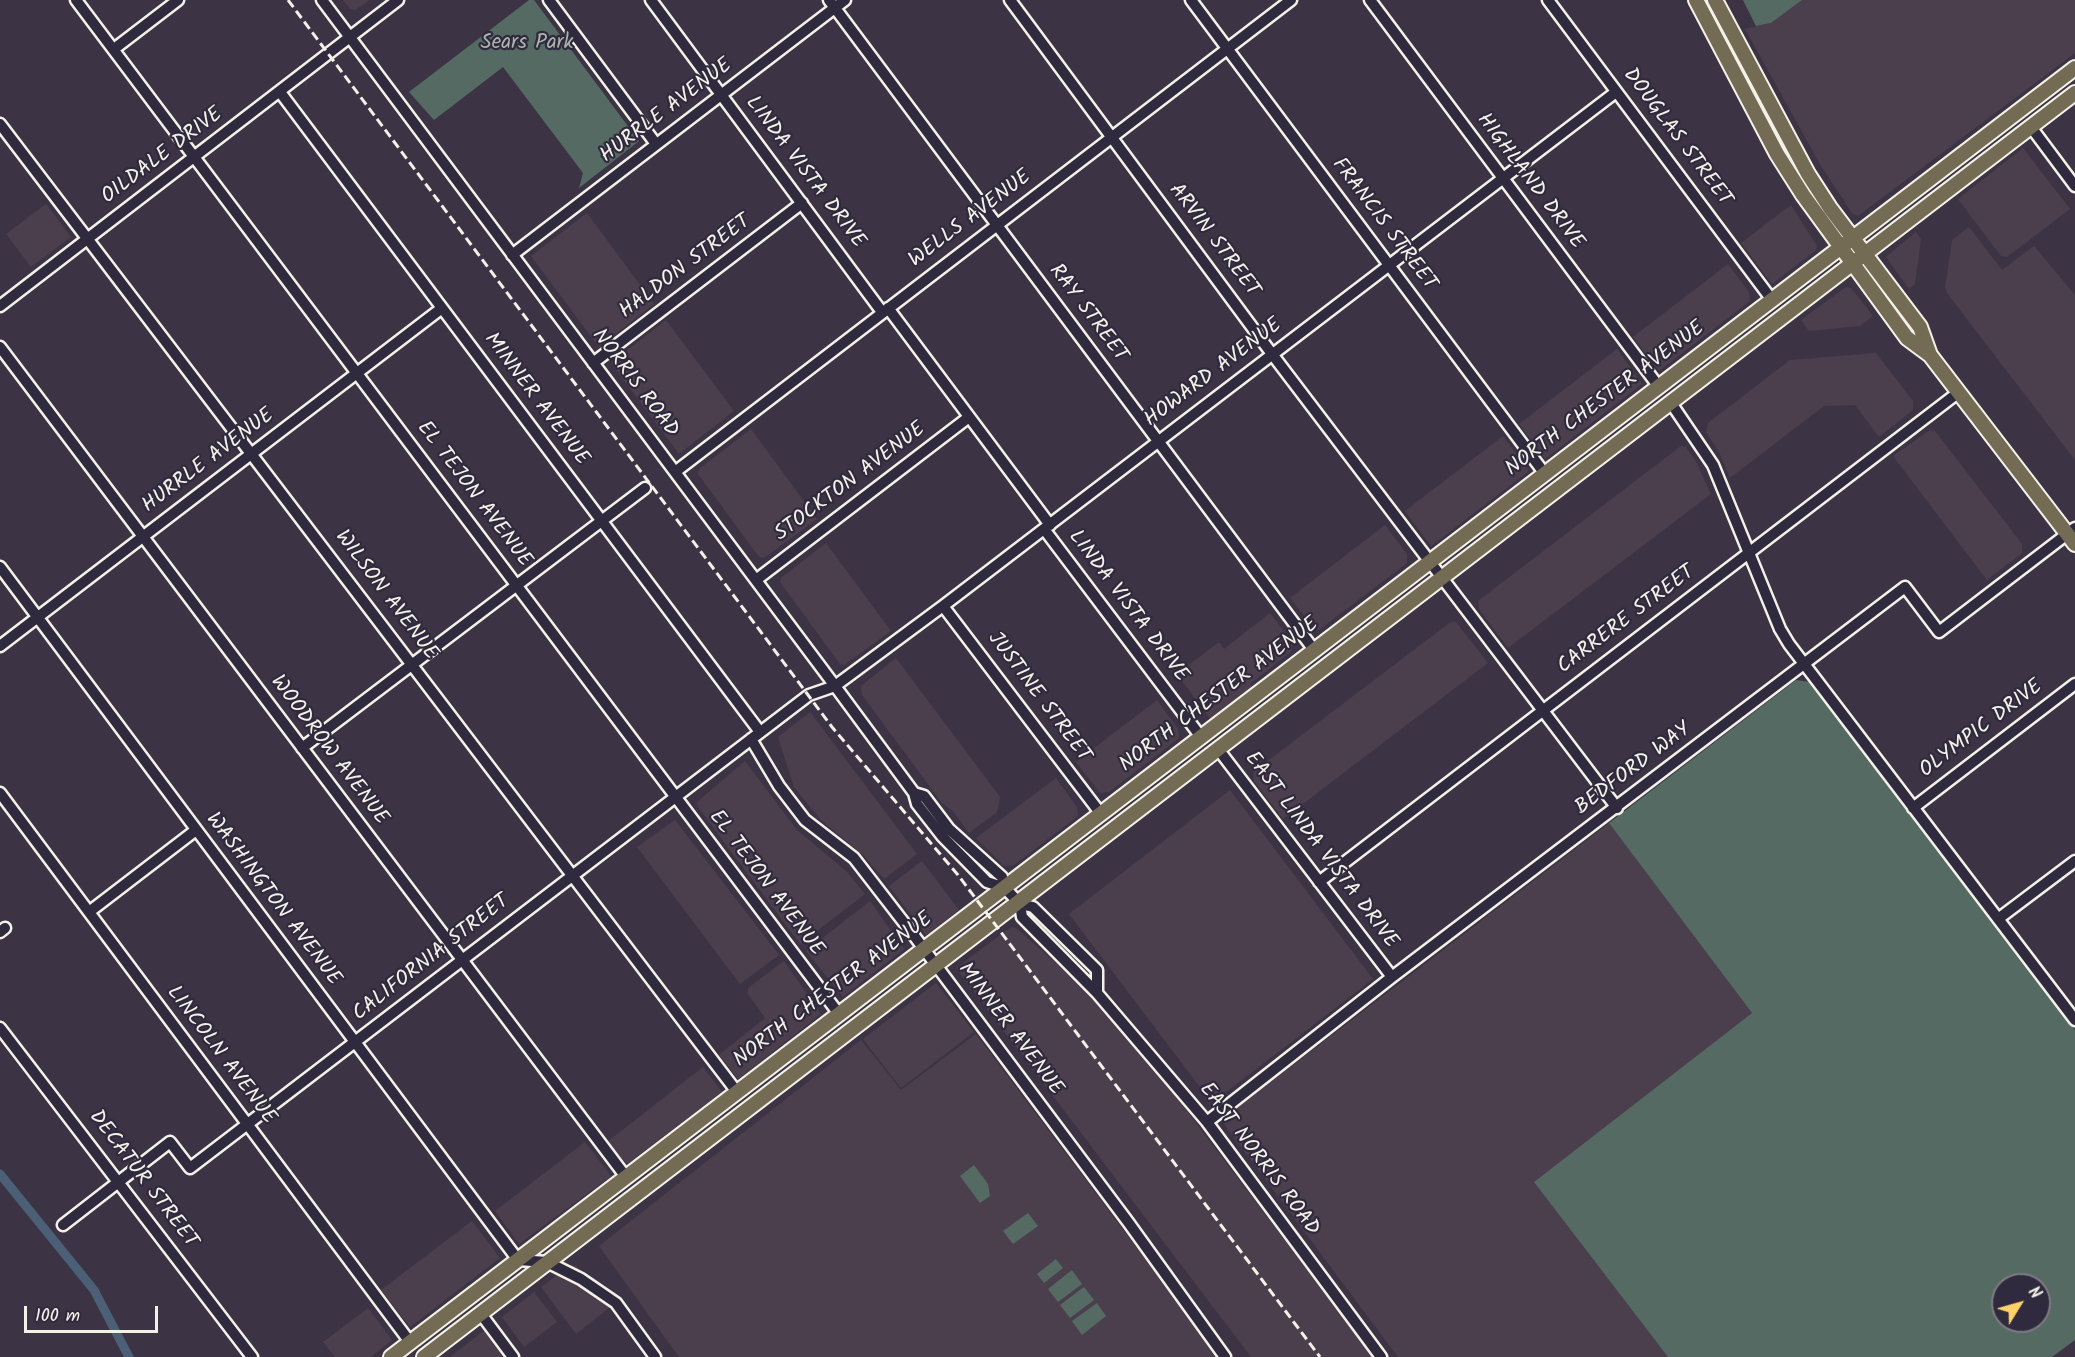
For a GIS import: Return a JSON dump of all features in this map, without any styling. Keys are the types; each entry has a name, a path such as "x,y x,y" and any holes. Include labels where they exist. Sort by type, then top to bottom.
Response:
{"main road":[{"path":"1696,0 1777,154 1846,256 1907,338 1930,355 2072,535"},
{"path":"1714,0 1790,144 1830,208 1920,327 1930,355"},
{"path":"1720,44 1734,38"},
{"name":"NORTH CHESTER AVENUE","path":"424,1357 936,965 1020,904 1218,749 1671,403 1859,247 1986,136 2075,68"},
{"path":"2031,127 2030,119 2063,77"},
{"name":"NORTH CHESTER AVENUE","path":"391,1357 1772,300 1939,197 2075,93"},
{"path":"1939,197 1979,152 1986,136"},
{"path":"1637,429 1659,395 1659,387"},
{"path":"1218,749 1216,739 1234,712"},
{"path":"405,1357 424,1331"}],"street":[{"name":"EL TEJON AVENUE","path":"76,0 839,1014"},
{"path":"114,49 178,0"},
{"name":"NORRIS ROAD","path":"322,0 835,686 914,793 917,804 942,836 987,882 1005,888"},
{"name":"OILDALE DRIVE","path":"0,306 398,0"},
{"path":"549,0 656,144"},
{"name":"LINDA VISTA DRIVE","path":"651,0 802,203 969,417 1201,737"},
{"name":"HURRLE AVENUE","path":"512,255 721,94 832,4 845,0"},
{"name":"ARVIN STREET","path":"1010,0 1272,354 1617,808"},
{"name":"FRANCIS STREET","path":"1191,0 1545,474"},
{"name":"WELLS AVENUE","path":"675,472 1291,0"},
{"name":"HIGHLAND DRIVE","path":"1370,0 1659,387"},
{"name":"DOUGLAS STREET","path":"1548,0 1772,300"},
{"name":"RAY STREET","path":"832,4 1314,650"},
{"name":"MINNER AVENUE","path":"280,92 601,521 755,735 779,786 805,820 854,858 1128,1222 1225,1357"},
{"name":"HOWARD AVENUE","path":"835,686 944,606 1616,92"},
{"name":"WILSON AVENUE","path":"0,124 737,1092"},
{"path":"2031,127 2075,186"},
{"name":"HALDON STREET","path":"593,363 802,203"},
{"name":"HURRLE AVENUE","path":"0,646 442,308"},
{"name":"WOODROW AVENUE","path":"0,347 626,1177"},
{"name":"CARRERE STREET","path":"1319,882 1959,392"},
{"path":"1671,403 1713,465 1780,629 1804,664 2075,1020"},
{"name":"STOCKTON AVENUE","path":"756,580 969,417"},
{"path":"302,748 645,488"},
{"name":"BEDFORD WAY","path":"1207,1122 1392,977 1905,587 1939,632 2072,535"},
{"name":"WASHINGTON AVENUE","path":"0,567 518,1260"},
{"name":"JUSTINE STREET","path":"944,606 1101,814"},
{"name":"OLYMPIC DRIVE","path":"1913,808 2075,684"},
{"name":"CALIFORNIA STREET","path":"63,1226 170,1142 190,1168 755,735 809,695 835,686"},
{"name":"EAST LINDA VISTA DRIVE","path":"1218,749 1392,977"},
{"name":"LINCOLN AVENUE","path":"0,793 410,1342"},
{"path":"89,912 196,830"},
{"path":"1998,919 2075,861"},
{"name":"EAST NORRIS ROAD","path":"1005,888 1020,904 1023,917 1096,993 1207,1122 1381,1357"},
{"name":"EAST NORRIS ROAD","path":"1020,904 1034,907 1097,970 1096,993"},
{"name":"DECATUR STREET","path":"0,1028 252,1357"},
{"path":"518,1260 547,1262 581,1279 616,1303 656,1357"},
{"path":"480,1314 513,1357"}],"shaded area":[{"path":"343,0 370,0 355,10 350,9"},
{"path":"1802,0 2075,0 2075,53 1858,216 1852,213 1821,166 1745,29 1771,23"},
{"path":"2023,148 2070,209 2007,257 2001,256 1958,199"},
{"path":"46,204 71,237 31,267 6,234"},
{"path":"1791,205 1817,246 1816,250 1772,284 1741,243"},
{"path":"587,213 654,304 599,347 531,256"},
{"path":"1969,227 2002,270 2034,246 2075,295 2075,460 1947,293 1945,288 1952,240"},
{"path":"1916,232 1921,239 1915,284 1909,289 1886,257"},
{"path":"1728,264 1749,292 1750,301 1659,371 1633,337"},
{"path":"1846,287 1851,288 1873,316 1860,326 1809,331 1801,320"},
{"path":"666,320 734,411 679,454 611,363"},
{"path":"1617,349 1642,384 1545,459 1519,424"},
{"path":"1876,353 1913,401 1913,410 1879,437 1855,405 1824,406 1730,478 1719,452 1706,432 1708,423 1790,360"},
{"path":"751,429 817,519 764,558 759,557 698,474 699,469"},
{"path":"1930,430 1935,431 2022,544 2022,553 1987,580 1893,456"},
{"path":"1503,436 1529,471 1431,546 1405,511"},
{"path":"1681,446 1686,447 1695,460 1711,494 1508,648 1479,609 1478,601"},
{"path":"1385,525 1407,554 1407,563 1319,630 1314,629 1290,598"},
{"path":"826,543 891,631 844,665 840,664 780,582 781,578"},
{"path":"1270,613 1292,642 1292,651 1250,684 1256,692 1214,724 1177,674 1219,642 1224,649"},
{"path":"1452,621 1456,622 1488,663 1283,819 1254,781 1253,772"},
{"path":"896,658 1000,797 997,812 969,833 953,811 942,803 862,695 861,686"},
{"path":"1157,700 1178,729 1179,738 1109,792 1100,793 1076,762"},
{"path":"810,712 917,854 884,879 863,855 820,819 794,787 778,737"},
{"path":"745,761 797,830 847,872 865,894 800,944 698,807 697,802"},
{"path":"1056,778 1077,807 1078,816 1014,865 1004,866 976,838"},
{"path":"1230,790 1373,979 1212,1103 1069,914"},
{"path":"675,820 779,955 740,984 637,847"},
{"path":"1609,823 1752,1013 1534,1182 1668,1357 1398,1357 1224,1124 1225,1117"},
{"path":"922,861 959,910 926,935 889,886"},
{"path":"870,901 904,949 843,997 806,951"},
{"path":"1011,927 1016,928 1112,1012 1373,1357 1251,1357 956,968"},
{"path":"784,961 821,1014 738,1079 719,1055 765,1018 748,994 748,988"},
{"path":"936,983 974,1032 901,1088 863,1039"},
{"path":"976,1034 1219,1357 679,1357 599,1246 861,1040 901,1090"},
{"path":"703,1067 722,1092 627,1164 607,1142"},
{"path":"585,1142 611,1176 519,1244 495,1211"},
{"path":"472,1221 500,1258 410,1327 381,1290"},
{"path":"572,1265 576,1266 609,1308 576,1334 541,1287"},
{"path":"534,1292 557,1322 524,1347 502,1317"},
{"path":"368,1308 392,1340 371,1357 335,1357 323,1342"},
{"path":"486,1329 504,1354 500,1357 450,1357"}],"green space":[{"name":"Sears Park","path":"529,0 534,0 639,141 579,188 583,173 503,67 434,120 409,92"},
{"path":"1743,0 1802,0 1771,23 1756,26"},
{"path":"1796,680 1810,682 2075,1030 2075,1340 2052,1357 1668,1357 1534,1182 1752,1013 1609,823"},
{"path":"974,1165 988,1184 990,1196 980,1203 960,1176"},
{"path":"1028,1213 1038,1226 1013,1244 1003,1231"},
{"path":"1056,1259 1063,1268 1044,1283 1037,1274"},
{"path":"1072,1270 1082,1284 1058,1302 1048,1289"},
{"path":"1084,1287 1094,1300 1070,1318 1060,1305"},
{"path":"1097,1303 1106,1316 1082,1335 1072,1321"}],"waterway":[{"path":"0,1174 94,1290 129,1357"}],"railway":[{"path":"288,0 832,727 958,875 1320,1357"}]}
